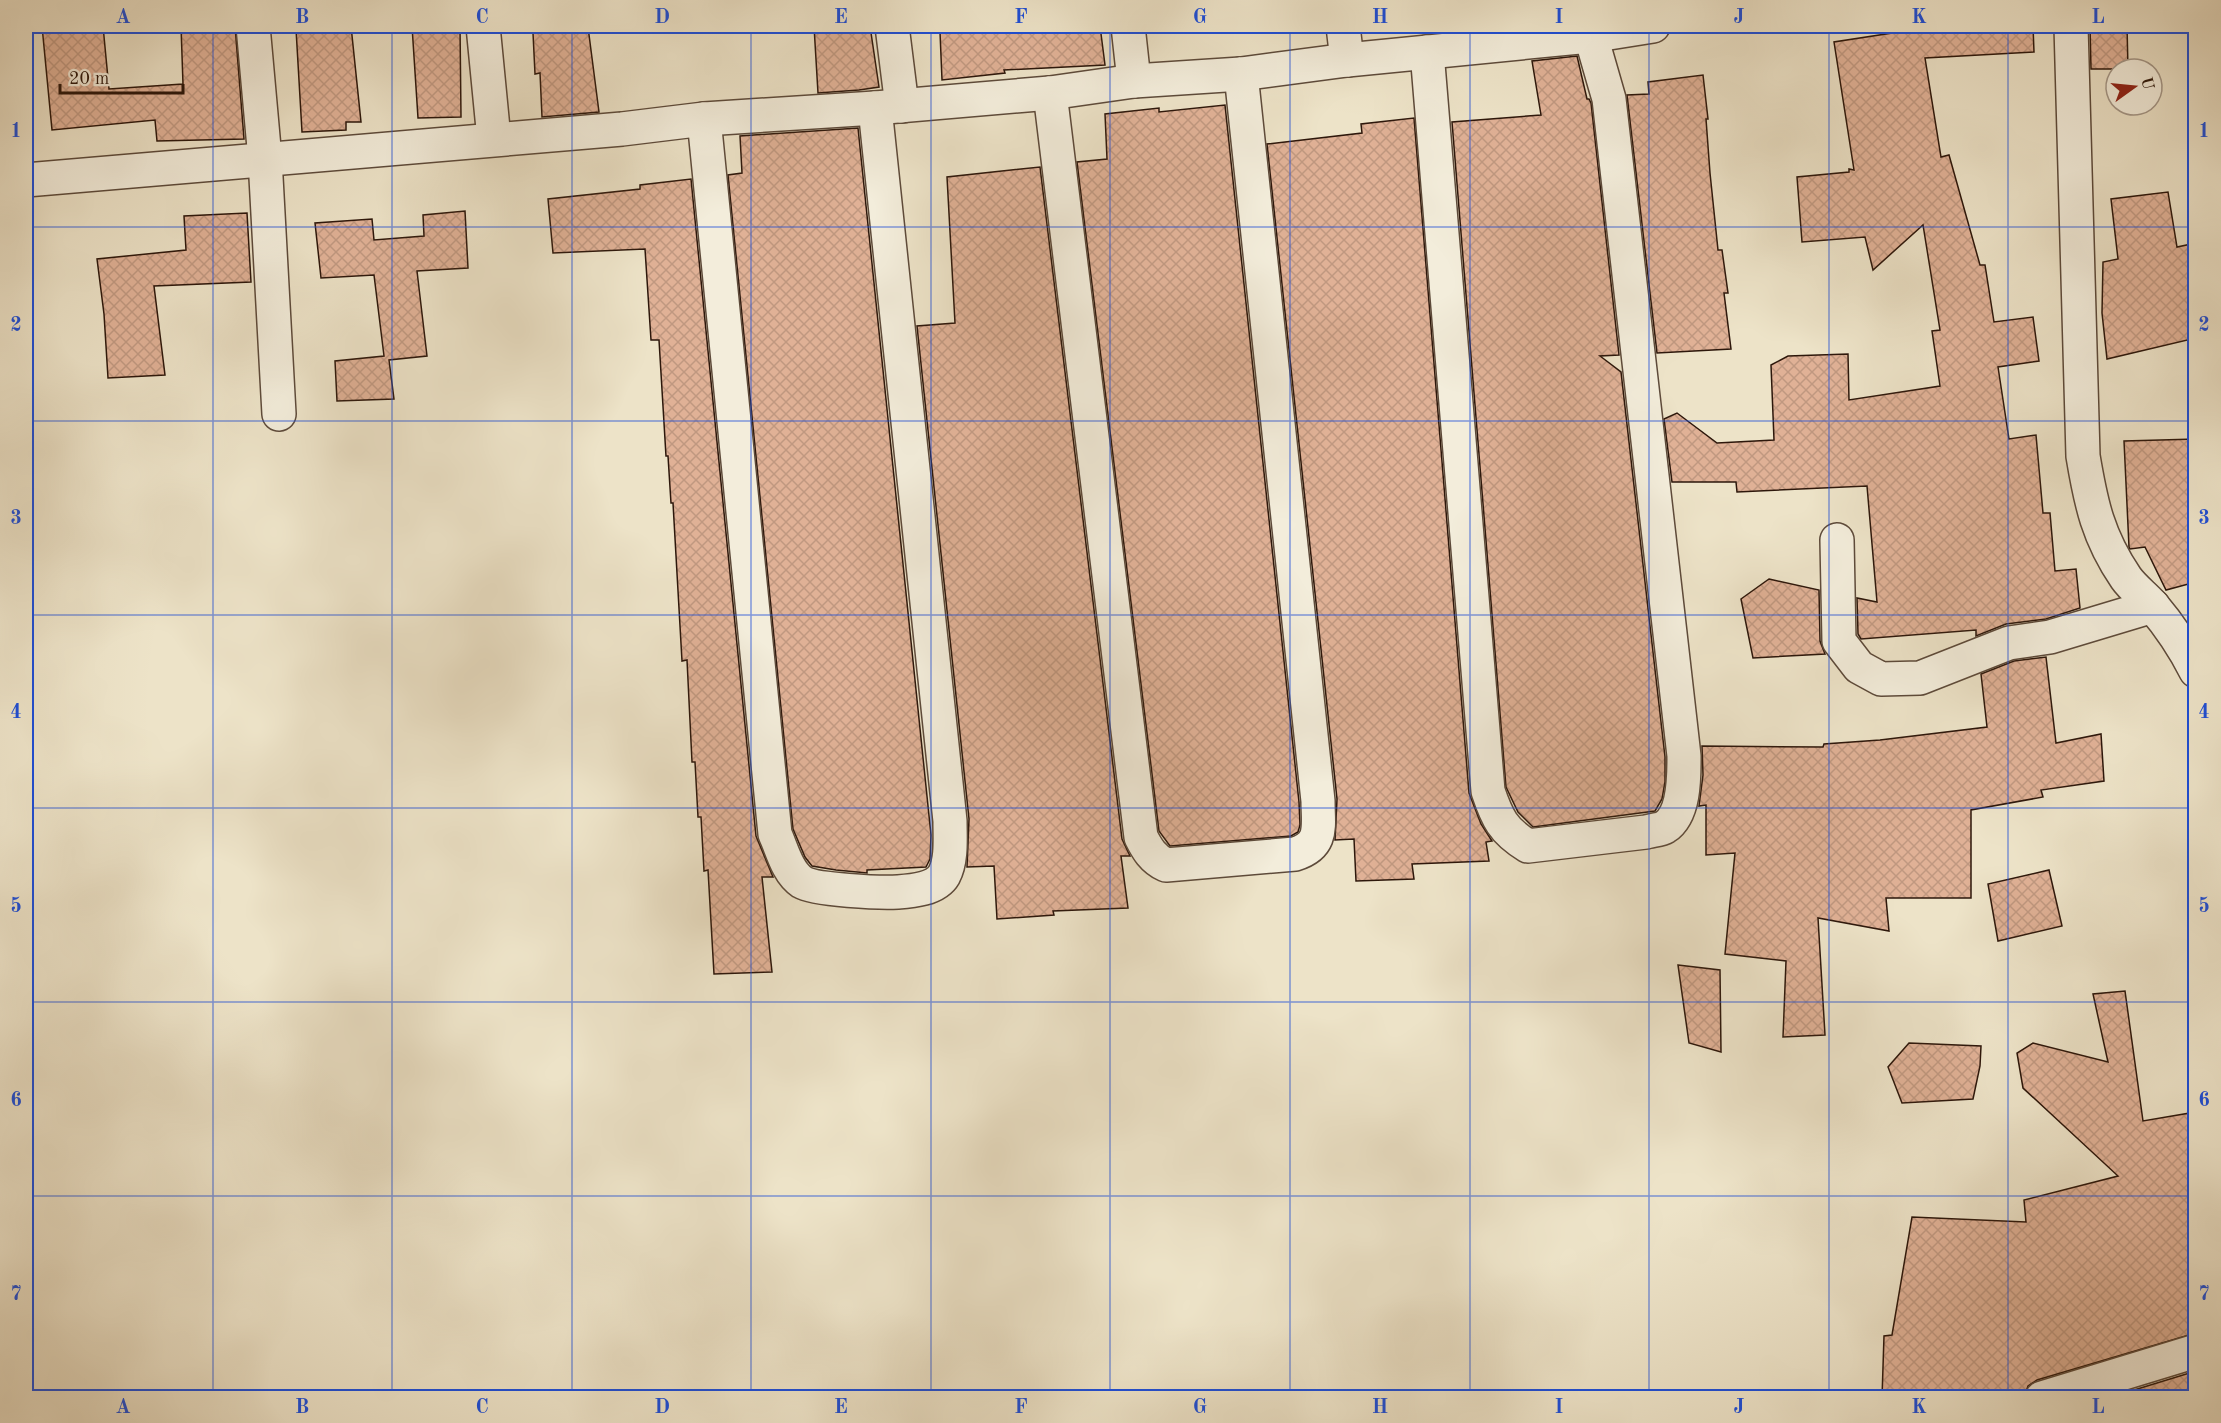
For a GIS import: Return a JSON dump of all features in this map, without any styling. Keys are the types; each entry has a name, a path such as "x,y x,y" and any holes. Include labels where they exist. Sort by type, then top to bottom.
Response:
{"street":[{"path":"253,26 265,159 279,414"},
{"path":"483,26 494,139"},
{"path":"704,119 776,834 787,863 803,882 822,887 898,892 932,886 943,877 949,859 950,821 888,107 892,26"},
{"path":"1128,26 1134,81"},
{"path":"1343,26 1347,60"},
{"path":"26,180 622,129 704,119 888,107 1050,93 1134,81 1241,74 1589,31 1653,26"},
{"path":"2071,26 2082,456 2092,508 2106,544 2127,580 2153,606 2186,652 2196,671"},
{"path":"1427,52 1488,791 1497,818 1506,830 1528,846 1646,832 1664,827 1673,818 1683,795 1684,756 1609,99 1589,31"},
{"path":"1050,93 1141,837 1151,854 1166,865 1295,855 1306,851 1316,841 1317,801 1241,74"},
{"path":"1837,540 1839,641 1859,668 1881,679 1920,678 2009,643 2050,637 2153,606"},
{"path":"2042,1398 2196,1351"}],"building":[{"path":"42,26 103,26 109,89 183,84 181,26 235,26 244,139 157,141 155,120 52,130"},
{"path":"351,26 361,122 346,122 346,130 302,132 296,29"},
{"path":"412,26 460,26 461,117 418,118"},
{"path":"814,26 870,26 879,87 818,93"},
{"path":"1057,26 1100,26 1105,65 1004,70 1005,73 942,80 940,32 999,27 999,32"},
{"path":"1938,26 2033,26 2034,52 1925,58 1941,157 1949,155 1980,265 1985,265 1994,322 2033,317 2039,361 1998,367 2009,439 2036,435 2043,513 2050,513 2055,571 2076,569 2080,608 2046,619 2006,624 1976,636 1976,630 1861,639 1858,634 1857,598 1877,602 1867,486 1737,492 1736,482 1672,482 1664,419 1677,413 1717,443 1774,440 1771,365 1788,356 1848,354 1849,400 1940,386 1932,331 1940,330 1923,225 1873,270 1865,237 1802,242 1797,177 1854,170 1834,42"},
{"path":"2090,26 2127,26 2128,57 2104,57 2104,69 2091,69"},
{"path":"588,27 599,112 542,117 540,73 535,74 533,33"},
{"path":"1577,56 1587,99 1591,103 1619,355 1600,356 1621,372 1665,757 1665,782 1662,799 1655,811 1533,827 1518,812 1506,787 1452,122 1541,115 1532,61"},
{"path":"1703,75 1708,119 1706,119 1710,173 1718,250 1722,250 1728,293 1724,293 1731,349 1657,353 1627,95 1649,94 1648,82"},
{"path":"1225,105 1300,825 1298,832 1291,836 1170,846 1159,831 1077,162 1107,159 1105,114 1159,108 1159,112"},
{"path":"1414,118 1469,793 1481,824 1492,841 1486,842 1489,861 1412,864 1414,879 1356,881 1354,839 1335,840 1337,799 1267,144 1362,133 1361,124"},
{"path":"858,128 931,835 930,859 926,867 867,870 867,873 812,866 805,857 793,829 728,175 742,173 740,136"},
{"path":"1040,167 1122,839 1130,856 1121,856 1128,908 1053,911 1054,915 997,919 994,866 967,867 969,819 917,326 955,323 947,177"},
{"path":"691,179 756,836 773,877 762,877 772,972 714,974 708,870 704,871 695,762 692,762 687,660 682,661 673,503 671,503 668,456 666,456 659,340 651,340 645,249 553,253 548,199 640,189 640,185"},
{"path":"2168,192 2177,247 2196,243 2196,338 2107,359 2102,313 2103,262 2118,259 2111,199"},
{"path":"465,211 468,268 417,271 427,356 389,360 394,399 337,401 335,361 384,356 374,275 321,278 315,223 372,219 374,240 424,236 423,215"},
{"path":"247,213 251,282 154,286 165,375 108,378 104,314 97,259 186,250 184,216"},
{"path":"2196,439 2196,582 2166,590 2145,547 2130,549 2129,547 2124,441"},
{"path":"1769,579 1819,590 1820,641 1825,654 1753,658 1741,599"},
{"path":"2046,657 2056,743 2101,734 2104,781 2041,790 2043,797 1971,810 1971,898 1886,898 1889,931 1818,918 1825,1035 1783,1037 1786,961 1725,954 1735,853 1706,855 1706,805 1699,806 1703,775 1702,746 1823,747 1824,744 1880,740 1987,727 1981,674 2014,661"},
{"path":"2049,870 2062,926 1998,941 1988,884"},
{"path":"1678,965 1720,970 1721,1052 1689,1043"},
{"path":"2125,991 2143,1121 2196,1112 2196,1333 2037,1380 2028,1386 2024,1398 1882,1398 1884,1336 1892,1335 1912,1217 2026,1222 2024,1200 2118,1176 2023,1088 2017,1053 2033,1043 2108,1062 2093,994"},
{"path":"1909,1043 1981,1046 1980,1066 1973,1099 1902,1103 1888,1067"},
{"path":"2196,1371 2196,1398 2108,1398"}]}
